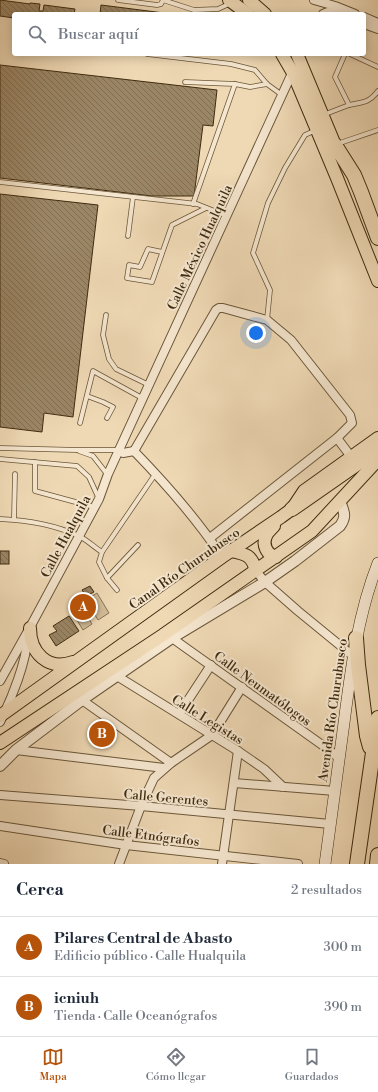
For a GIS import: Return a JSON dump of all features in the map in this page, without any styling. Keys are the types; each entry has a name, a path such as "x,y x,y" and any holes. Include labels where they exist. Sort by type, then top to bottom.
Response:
{"highway":[{"path":"335,145 354,175 362,192 378,238"},
{"path":"292,509 354,461 378,449"},
{"path":"356,638 367,736 372,755"},
{"path":"357,864 378,718"},
{"path":"377,864 378,855"}],"main road":[{"path":"249,0 263,12"},
{"path":"231,1 245,12"},
{"path":"283,56 293,73 317,130 378,282"},
{"path":"299,56 335,145 337,178"},
{"path":"354,461 378,438"},
{"path":"0,743 163,635 312,532 378,460"},
{"name":"Canal Río Churubusco","path":"1,717 75,662 292,509"},
{"path":"276,557 267,552 265,538 281,517"},
{"path":"227,554 244,554 251,558 256,571"},
{"name":"Avenida Río Churubusco","path":"325,864 356,638 367,595 378,563"},
{"path":"29,629 35,651 43,659 48,662 58,664 69,664 75,662"}],"street":[{"path":"314,0 335,11"},
{"path":"366,19 378,23"},
{"path":"366,25 378,29"},
{"name":"Calle México Hualquila","path":"119,450 283,95 299,56"},
{"path":"119,450 123,453 134,451 216,310 219,308 267,320 291,340 350,415 352,423 337,438 210,538"},
{"path":"337,438 354,461"},
{"name":"Calle Hualquila","path":"0,681 99,499 119,450"},
{"path":"134,451 156,473 210,538 227,554"},
{"path":"0,766 16,750 82,700 172,638 265,582 340,526 345,516 340,501"},
{"path":"256,571 265,582 298,611 353,656"},
{"name":"Calle Hualquila","path":"1,717 19,673 28,641 29,629"},
{"name":"Calle Neumatólogos","path":"172,638 339,758"},
{"path":"179,714 211,665"},
{"name":"Calle Legistas","path":"117,676 238,751 264,769 283,787"},
{"path":"119,864 141,806 154,778 164,768 212,735 242,688"},
{"path":"82,700 171,763"},
{"path":"16,750 164,768"},
{"path":"223,860 238,751"},
{"path":"234,783 335,791"},
{"name":"Calle Gerentes","path":"0,794 330,824"},
{"name":"Calle Etnógrafos","path":"0,826 223,860 298,864"},
{"path":"0,863 4,864"}],"lane":[{"path":"118,0 157,5 161,4 163,0 194,12 218,9 231,1"},
{"path":"163,56 231,64 255,70 267,84 283,95"},
{"path":"344,56 335,78 349,105"},
{"path":"354,56 378,67"},
{"path":"185,82 235,84 250,87 267,84"},
{"path":"193,204 235,84"},
{"path":"323,115 349,105 364,102 372,98 378,91"},
{"path":"267,320 270,290 253,253 268,203 285,168 305,135 317,130"},
{"path":"335,145 378,130"},
{"path":"0,182 193,204 227,216"},
{"path":"128,236 133,197"},
{"path":"162,252 148,249 140,267 129,265 127,278 152,282 172,225 206,208"},
{"path":"106,315 103,335 110,359 116,369 149,385"},
{"path":"80,423 93,371 143,398"},
{"path":"87,396 113,407 107,418"},
{"path":"0,448 119,450"},
{"path":"77,450 93,456 108,474"},
{"path":"0,459 76,466 89,477 99,499"},
{"path":"35,462 34,491 94,507"},
{"path":"117,590 107,578 99,562 102,552 156,473"},
{"path":"14,519 15,474"},
{"path":"0,519 14,519 45,524 78,536 102,552"},
{"path":"107,578 138,545"}],"shaded area":[{"path":"97,593 109,613 98,620 86,600"},
{"path":"81,606 92,624 83,630 72,612"}],"building":[{"path":"0,0 40,4 39,11 43,11 44,5 75,9 74,12 12,12 12,18 0,16"},
{"path":"101,5 156,12 100,12"},
{"path":"0,65 217,90 213,126 203,125 194,196 152,196 0,178"},
{"path":"0,194 98,205 73,417 44,413 42,432 0,427"},
{"path":"0,551 9,551 9,564 0,564"},
{"path":"90,586 94,592 86,596 82,590"},
{"path":"69,616 79,631 56,646 49,635 57,631 53,626"}],"place":[{"name":"Pilares Central de Abasto","path":"83,607"},
{"name":"icniuh","path":"102,734"}]}
